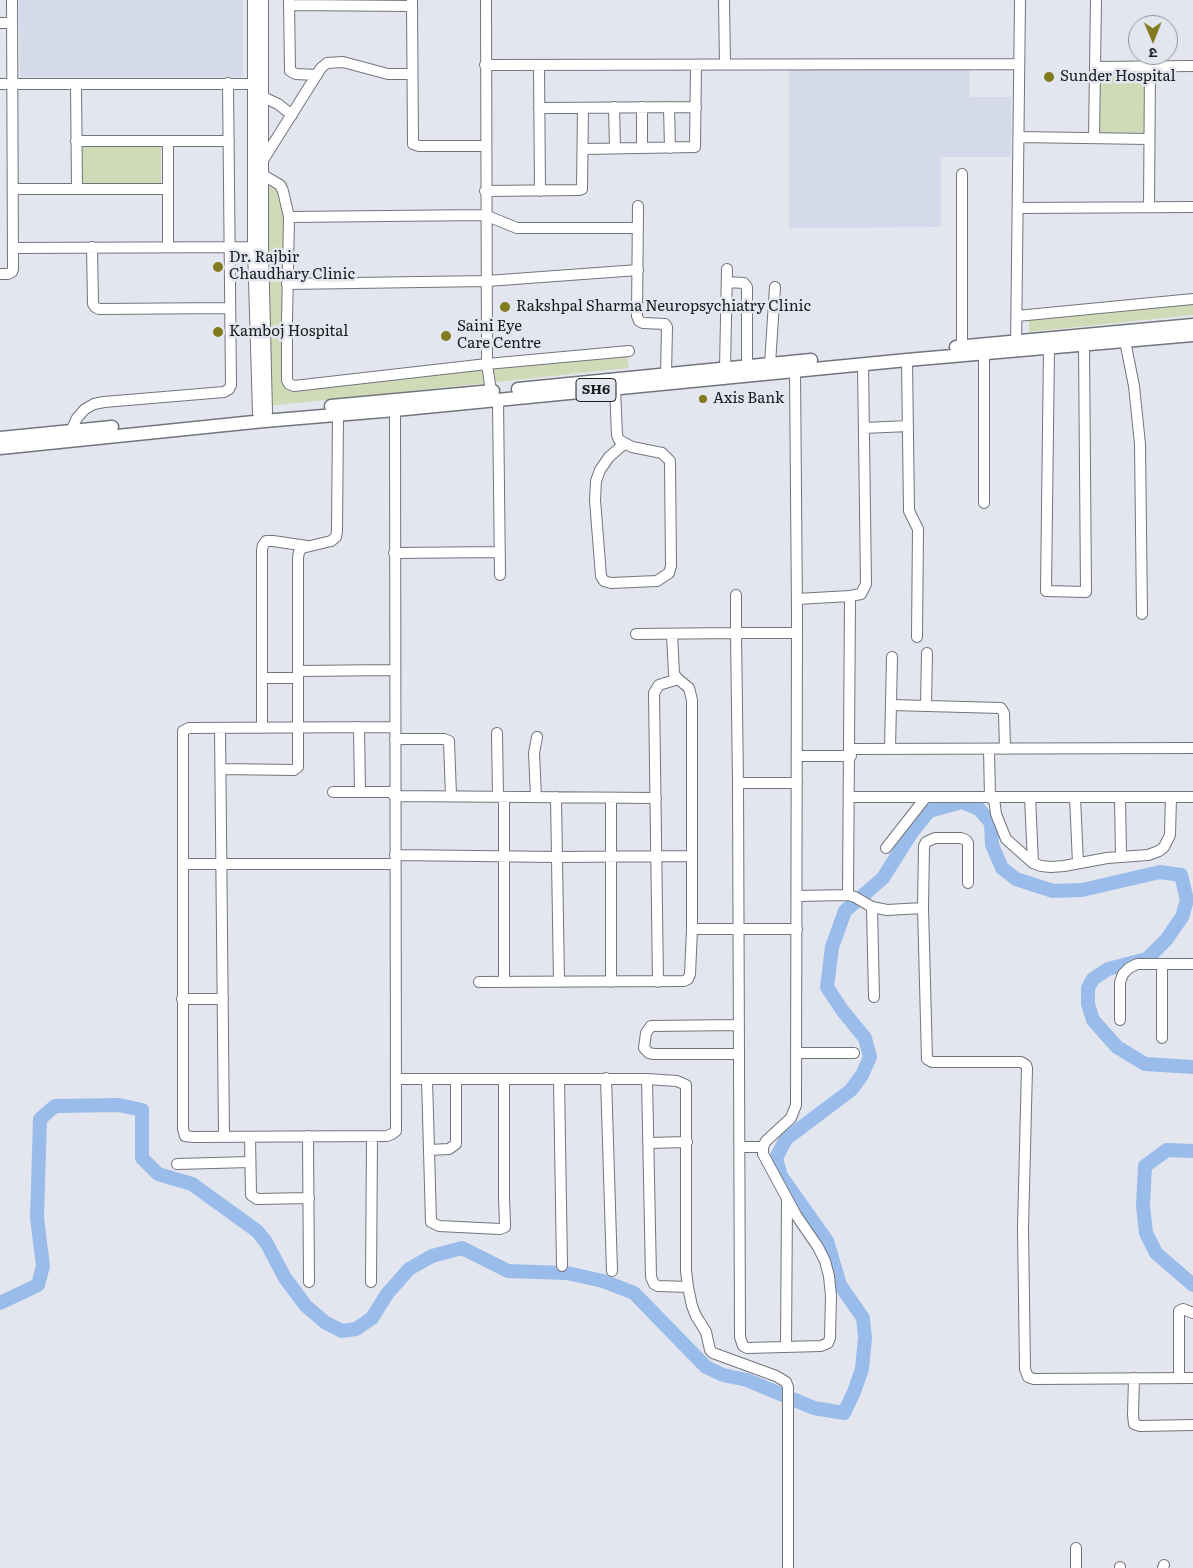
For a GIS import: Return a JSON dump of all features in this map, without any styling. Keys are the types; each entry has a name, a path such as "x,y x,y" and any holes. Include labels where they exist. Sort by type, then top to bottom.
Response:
{"main road":[{"name":"SH6","path":"0,448 263,415 338,414 395,410 666,374 770,364 1016,346 1193,325"},
{"name":"SH6","path":"0,438 263,415 615,388 907,360 962,351 984,353 1016,346 1049,348 1193,335"}],"street":[{"path":"0,274 12,272 12,0"},
{"path":"253,0 258,83 258,247 263,415"},
{"path":"258,247 263,175 263,97 258,83 263,0"},
{"path":"486,0 485,215 487,364 494,397 500,575"},
{"path":"724,0 725,64"},
{"path":"1016,346 1020,0"},
{"path":"1094,138 1096,0"},
{"path":"317,75 296,74 290,71 289,3 412,3 413,144 420,146 485,146"},
{"path":"0,23 12,23"},
{"path":"263,160 321,68 327,63 334,61 343,62 388,74 412,74"},
{"path":"486,65 1019,64"},
{"path":"539,65 540,191"},
{"path":"583,149 695,147 696,65"},
{"path":"1149,208 1150,66"},
{"path":"1095,67 1193,66"},
{"path":"71,431 85,409 94,404 224,392 231,385 228,83"},
{"path":"0,84 258,83"},
{"path":"76,84 77,189"},
{"path":"263,97 278,104 292,116"},
{"path":"642,107 642,148"},
{"path":"669,107 670,148"},
{"path":"539,108 696,107"},
{"path":"485,191 582,189 583,108"},
{"path":"614,108 615,148"},
{"path":"1019,137 1149,139"},
{"path":"168,141 168,247"},
{"path":"76,142 229,142"},
{"path":"962,174 962,351"},
{"path":"263,175 280,185 289,216 287,284 288,380 294,386 487,364 629,351"},
{"path":"13,189 168,189"},
{"path":"638,206 637,316 639,321 643,323 661,323 667,327 666,374"},
{"path":"1018,208 1193,207"},
{"path":"289,216 485,215 517,228 638,228"},
{"path":"13,248 258,247"},
{"path":"92,248 93,304 99,309 229,308"},
{"path":"725,368 727,269"},
{"path":"287,284 487,280 638,270"},
{"path":"727,282 744,283 747,287 747,366"},
{"path":"770,364 775,287"},
{"path":"1016,316 1193,299"},
{"path":"1125,341 1134,386 1140,444 1142,486 1142,614"},
{"path":"1049,348 1046,591 1086,592 1084,345"},
{"path":"984,353 984,503"},
{"path":"907,360 909,511 918,529 917,637"},
{"path":"797,599 861,594 866,584 863,364"},
{"path":"736,595 741,1343 747,1348 821,1346 828,1343 830,1338 831,1296 825,1261 763,1154 763,1147 766,1141 795,1112 797,1053 797,599 795,370"},
{"path":"615,388 617,435 619,440 624,444 662,453 670,461 671,566 669,573 657,581 611,583 604,581 601,576 595,500 596,481 600,470 609,457 624,444"},
{"path":"394,727 189,728 183,731 183,1133 188,1137 387,1136 396,1131 394,794 395,410"},
{"path":"262,728 261,558 263,545 273,540 307,546 332,541 336,537 338,414"},
{"path":"864,428 908,426"},
{"path":"221,769 296,769 299,764 298,558 299,552 307,546"},
{"path":"394,553 500,552"},
{"path":"850,596 850,797 855,898"},
{"path":"636,634 797,633"},
{"path":"479,982 678,982 688,979 691,969 692,929 692,700 689,688 678,679 673,668 672,634"},
{"path":"926,705 927,653"},
{"path":"890,749 892,657"},
{"path":"262,678 395,670"},
{"path":"658,982 654,693 659,685 678,679"},
{"path":"891,705 1001,708 1004,713 1005,750"},
{"path":"359,727 360,792"},
{"path":"220,728 224,1137"},
{"path":"497,733 505,857 504,982"},
{"path":"536,797 534,763 537,737"},
{"path":"395,738 444,739 449,741 451,796"},
{"path":"797,756 890,749 1193,748"},
{"path":"989,749 992,798 1006,839 1033,863 1041,866 1051,867 1121,856 1148,855 1164,848 1170,835 1171,797"},
{"path":"738,783 797,783"},
{"path":"334,792 501,797 656,798"},
{"path":"556,797 559,982"},
{"path":"850,797 1193,797"},
{"path":"886,848 926,797"},
{"path":"1030,797 1033,863"},
{"path":"1075,797 1078,863"},
{"path":"1120,797 1121,856"},
{"path":"611,798 611,982"},
{"path":"968,883 969,847 966,840 930,839 926,842 924,846 923,908 927,1059 932,1062 1021,1062 1027,1068 1023,1228 1026,1374 1034,1379 1193,1378"},
{"path":"183,864 505,857 692,856"},
{"path":"796,896 855,898 872,907 887,910 923,908"},
{"path":"872,907 874,997"},
{"path":"692,929 796,929"},
{"path":"1120,1020 1120,982 1123,974 1129,968 1137,964 1193,964"},
{"path":"1162,964 1162,1038"},
{"path":"182,999 223,999"},
{"path":"738,1025 651,1026 646,1033 644,1048 649,1053 654,1054 739,1054"},
{"path":"797,1053 854,1053"},
{"path":"559,1078 562,1266"},
{"path":"396,1079 606,1078 677,1081 686,1085 686,1271 688,1287 694,1311 706,1332 710,1350 713,1354 786,1382 788,1395 788,1568"},
{"path":"606,1078 612,1271"},
{"path":"428,1079 431,1222 439,1226 500,1229 505,1227 504,1079"},
{"path":"429,1150 449,1149 456,1144 456,1079"},
{"path":"647,1079 652,1281 658,1286 688,1287"},
{"path":"308,1136 309,1282"},
{"path":"371,1282 372,1136"},
{"path":"250,1137 250,1191 253,1197 309,1198"},
{"path":"648,1143 687,1142"},
{"path":"740,1147 763,1147"},
{"path":"177,1164 250,1162"},
{"path":"786,1348 787,1198"},
{"path":"1179,1378 1179,1313 1183,1309 1193,1312"},
{"path":"1134,1378 1134,1424 1140,1426 1193,1425"},
{"path":"1076,1548 1076,1568"}],"shaded area":[{"path":"19,0 243,0 243,77 20,77"},
{"path":"789,70 970,70 970,97 1011,97 1011,157 941,157 941,227 789,228"}],"green space":[{"path":"1099,71 1145,71 1145,133 1098,133"},
{"path":"81,147 161,147 161,184 81,184"},
{"path":"269,179 288,182 285,388 627,355 629,368 268,406"},
{"path":"1193,297 1193,315 1029,332 1029,312"}],"waterway":[{"path":"0,1303 38,1285 43,1266 37,1218 40,1119 55,1106 119,1105 142,1110 142,1158 158,1174 192,1184 257,1231 266,1242 285,1278 306,1306 326,1323 342,1331 356,1329 372,1318 387,1294 409,1269 432,1256 462,1248 508,1271 567,1273 603,1281 634,1293 706,1367 723,1375 747,1380 814,1408 844,1413 862,1369 865,1338 863,1318 840,1285 827,1241 781,1176 776,1158 786,1139 851,1090 862,1075 870,1057 865,1038 842,1010 827,987 832,947 845,911 883,878 912,832 929,811 962,802 979,809 991,823 992,845 1002,868 1016,879 1053,891 1082,890 1160,872 1181,875 1187,900 1182,917 1166,940 1147,959 1108,969 1093,979 1088,988 1088,1004 1093,1020 1117,1047 1145,1064 1193,1067"},
{"path":"1193,1151 1167,1150 1145,1166 1143,1206 1146,1233 1156,1253 1193,1285"}],"place":[{"name":"Sunder Hospital","path":"1049,77"},
{"name":"Dr. Rajbir Chaudhary Clinic","path":"218,267"},
{"name":"Rakshpal Sharma Neuropsychiatry Clinic","path":"505,307"},
{"name":"Kamboj Hospital","path":"218,332"},
{"name":"Saini Eye Care Centre","path":"446,336"},
{"name":"Axis Bank","path":"703,399"}]}
